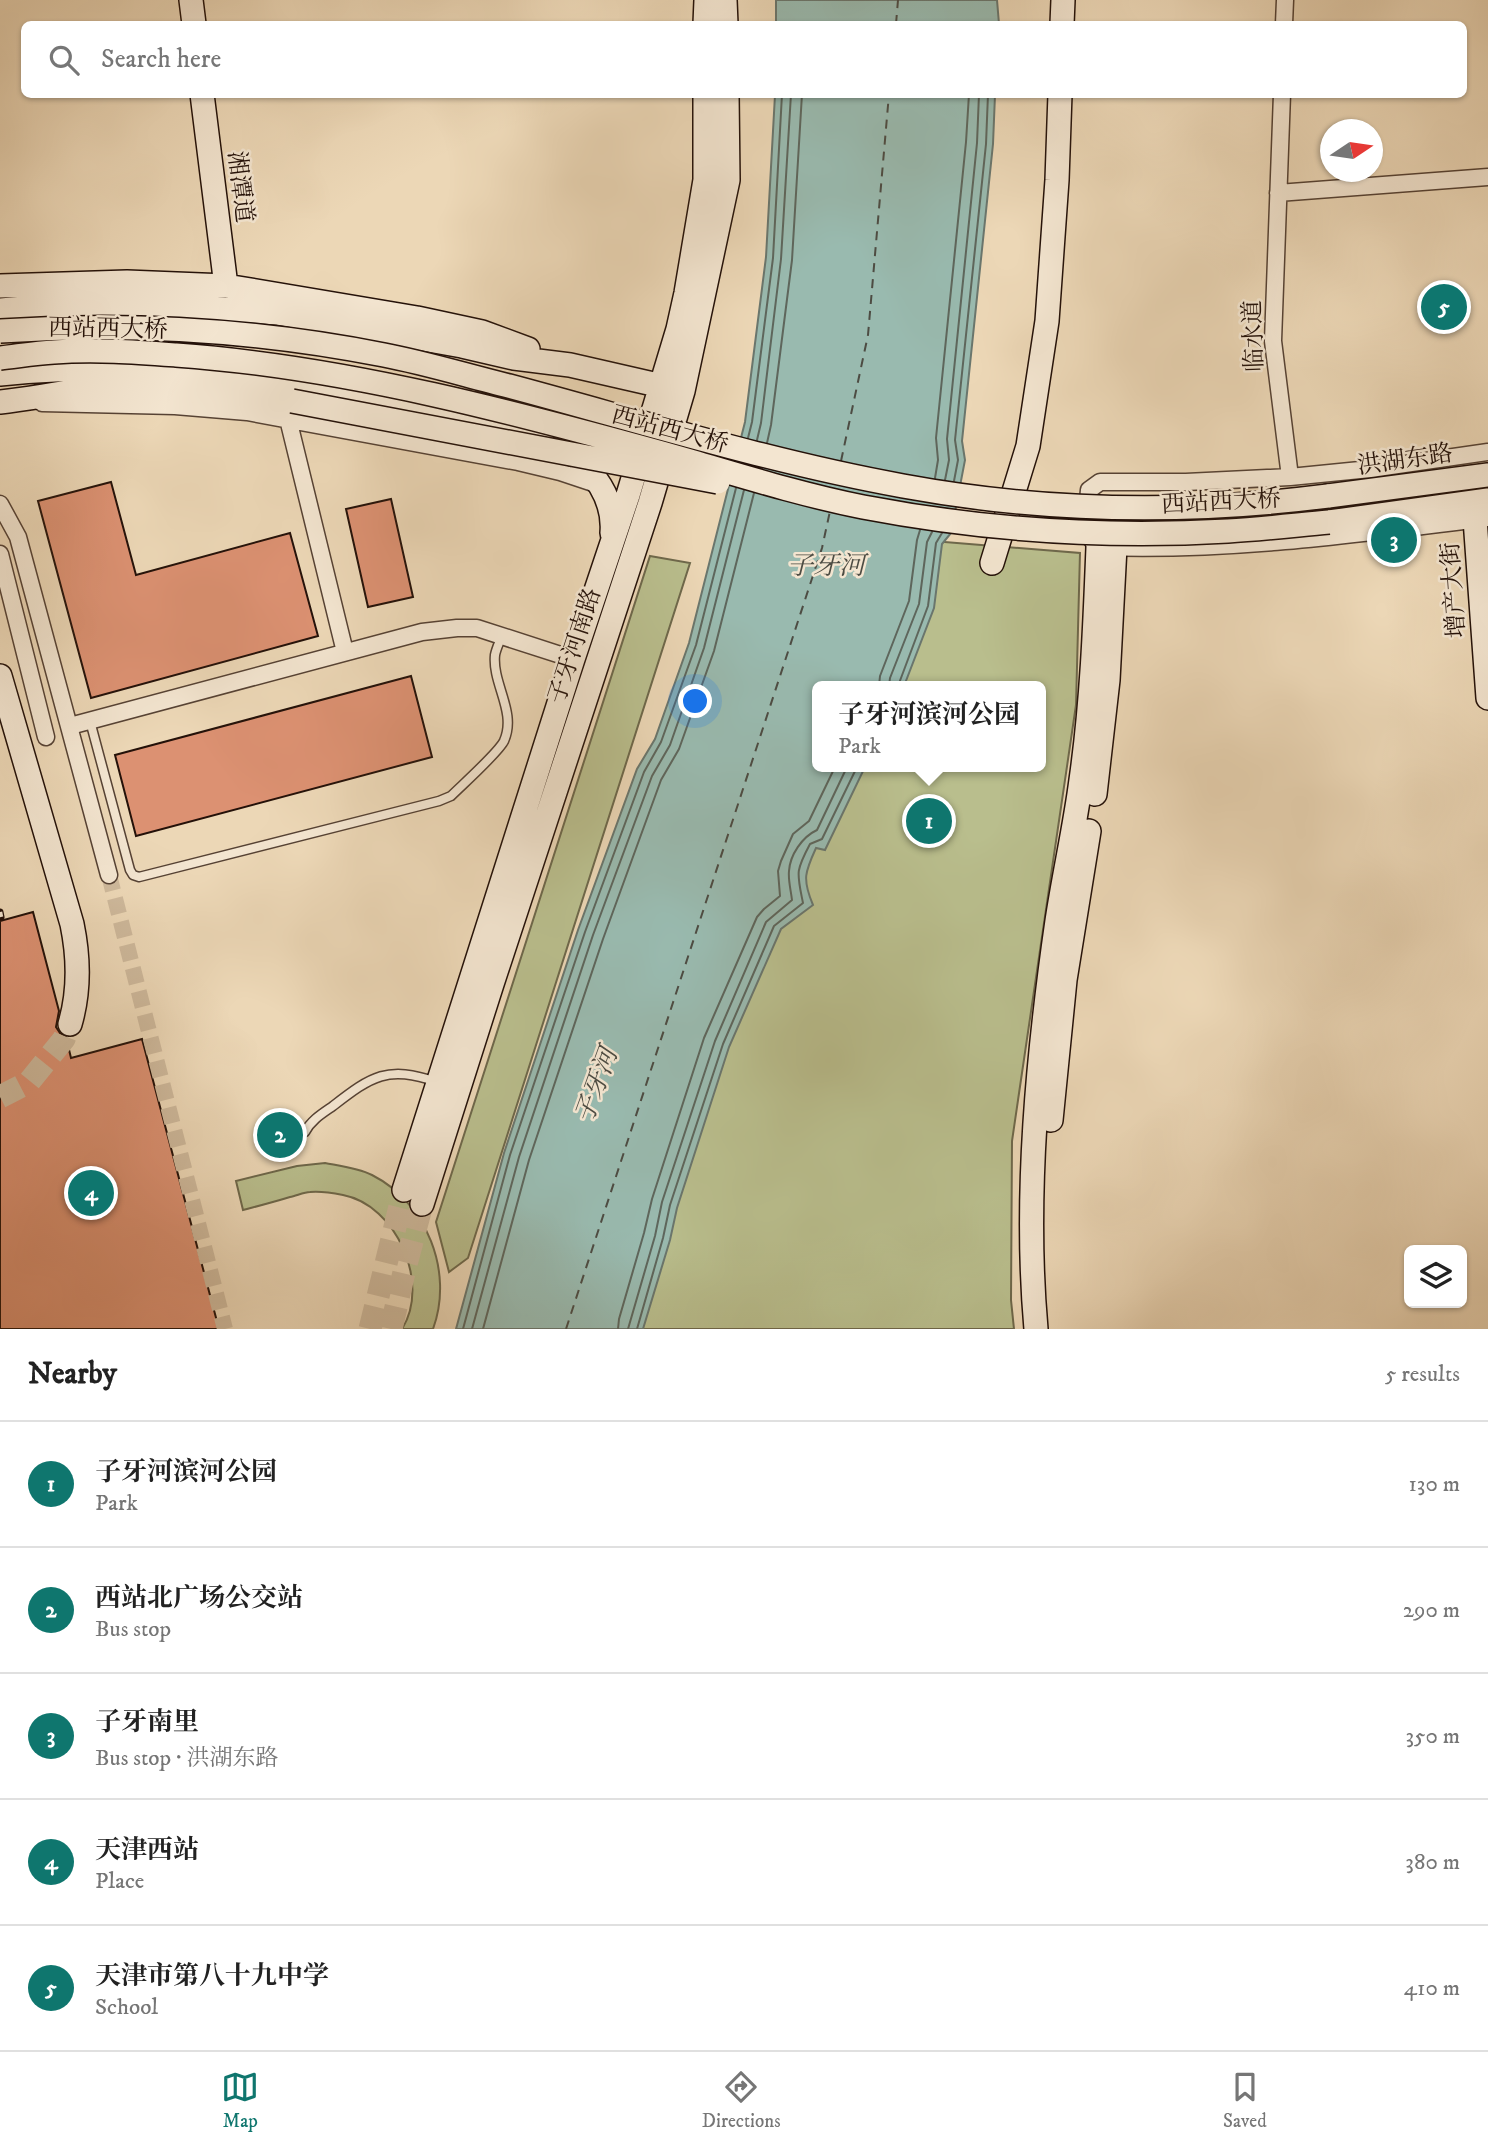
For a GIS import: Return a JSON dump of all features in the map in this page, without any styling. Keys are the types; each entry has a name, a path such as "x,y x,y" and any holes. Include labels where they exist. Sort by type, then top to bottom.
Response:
{"main road":[{"path":"191,0 194,21"},
{"path":"705,21 706,0"},
{"path":"725,0 726,21"},
{"path":"1062,21 1063,0"},
{"name":"湘潭道","path":"202,98 226,286"},
{"name":"子牙河南路","path":"667,392 705,180 705,98"},
{"name":"子牙河南路","path":"665,455 508,933 413,1197 439,1083 639,457 667,392 728,180 727,98"},
{"path":"992,563 1028,446 1047,321 1060,98"},
{"path":"0,286 127,282 226,286 417,318 482,332 570,365"},
{"path":"0,310 114,304 218,307 277,313 514,358 570,365 624,377 667,392 664,413 667,426 665,455 639,457 324,388 248,377 107,368 0,374"},
{"name":"西站西大桥","path":"0,331 169,327 230,331 386,355 763,456 906,487 984,498 1073,507 1140,509 1269,504 1328,496"},
{"name":"西站西大桥","path":"0,358 55,352 118,351 297,368 545,423 788,491 923,517 1032,530 1090,532 1218,531 1329,522"},
{"path":"7,401 87,390 135,389 214,393 290,410 693,478 788,491"},
{"path":"554,439 582,462 607,497 612,517 610,550"},
{"name":"洪湖东路","path":"1328,496 1488,475"},
{"name":"洪湖东路","path":"1329,522 1488,500"},
{"name":"增产大街","path":"1482,518 1488,698"},
{"path":"1036,1329 1032,1256 1037,1086 1057,919 1082,777 1090,680 1107,547"},
{"path":"1050,1329 1047,1219 1053,1093 1108,680 1107,547"},
{"path":"0,676 65,899 76,946 78,990 70,1024"}],"street":[{"path":"1284,21 1285,0"},
{"name":"临水道","path":"1282,98 1273,341 1290,477"},
{"path":"1278,193 1488,177"},
{"path":"345,652 290,410 560,472 650,503"},
{"path":"1482,518 1285,542 1181,548 1107,547 1085,532 1089,490 1100,482 1186,482 1290,477 1488,452"},
{"path":"0,504 19,537 108,875"},
{"path":"0,554 46,737"},
{"path":"70,726 422,632 477,628 573,659"}],"lane":[{"path":"90,721 130,870 133,875 139,877 426,805 451,796 503,743 507,729 507,711 495,670 495,654 502,635"},
{"path":"305,1132 313,1120 361,1084 378,1076 406,1073 439,1083"}],"green space":[{"path":"908,539 1080,553 1076,705 1012,1141 1011,1300 1014,1329 606,1329 823,772 1046,772 1046,681 865,681"},
{"path":"650,556 690,563 468,1258 449,1272 436,1222"},
{"path":"325,1163 372,1175 391,1187 408,1203 421,1221 431,1241 440,1285 439,1307 433,1329 402,1329 410,1310 410,1269 393,1230 379,1214 362,1202 339,1194 310,1192 243,1210 236,1181 297,1166"}],"water":[{"path":"776,0 997,0 999,21 776,21"},
{"name":"子牙河","path":"775,98 995,98 993,144 962,441 965,460 951,533 942,544 934,608 906,681 812,681 812,772 863,772 825,850 816,848 809,863 806,882 813,905 781,929 729,1047 677,1208 643,1329 456,1329 504,1153 578,930 637,769 655,739 689,643 745,422 766,257"}],"building":[{"path":"111,482 136,575 290,533 318,636 91,698 38,501"},
{"path":"391,499 413,597 368,607 346,509"},
{"path":"411,676 432,757 136,836 115,755"},
{"path":"33,912 59,1011 56,1027 66,1037 71,1058 142,1039 219,1329 0,1329 0,921"}],"ferry route":[{"path":"896,21 898,0"},
{"path":"841,461 868,335 889,98"},
{"path":"566,1329 822,548 830,511"}],"tunnel":[{"path":"109,875 225,1329"},
{"path":"0,1097 29,1082 64,1039 70,1024"},
{"path":"370,1329 404,1190"},
{"path":"391,1329 422,1204"}],"railway":[{"path":"0,912 1,917"}],"place":[{"name":"天津市第八十九中学","path":"1444,307"},
{"name":"子牙南里","path":"1394,540"},
{"name":"子牙河滨河公园","path":"929,821"},
{"name":"西站北广场公交站","path":"280,1135"},
{"name":"天津西站","path":"91,1193"}]}
